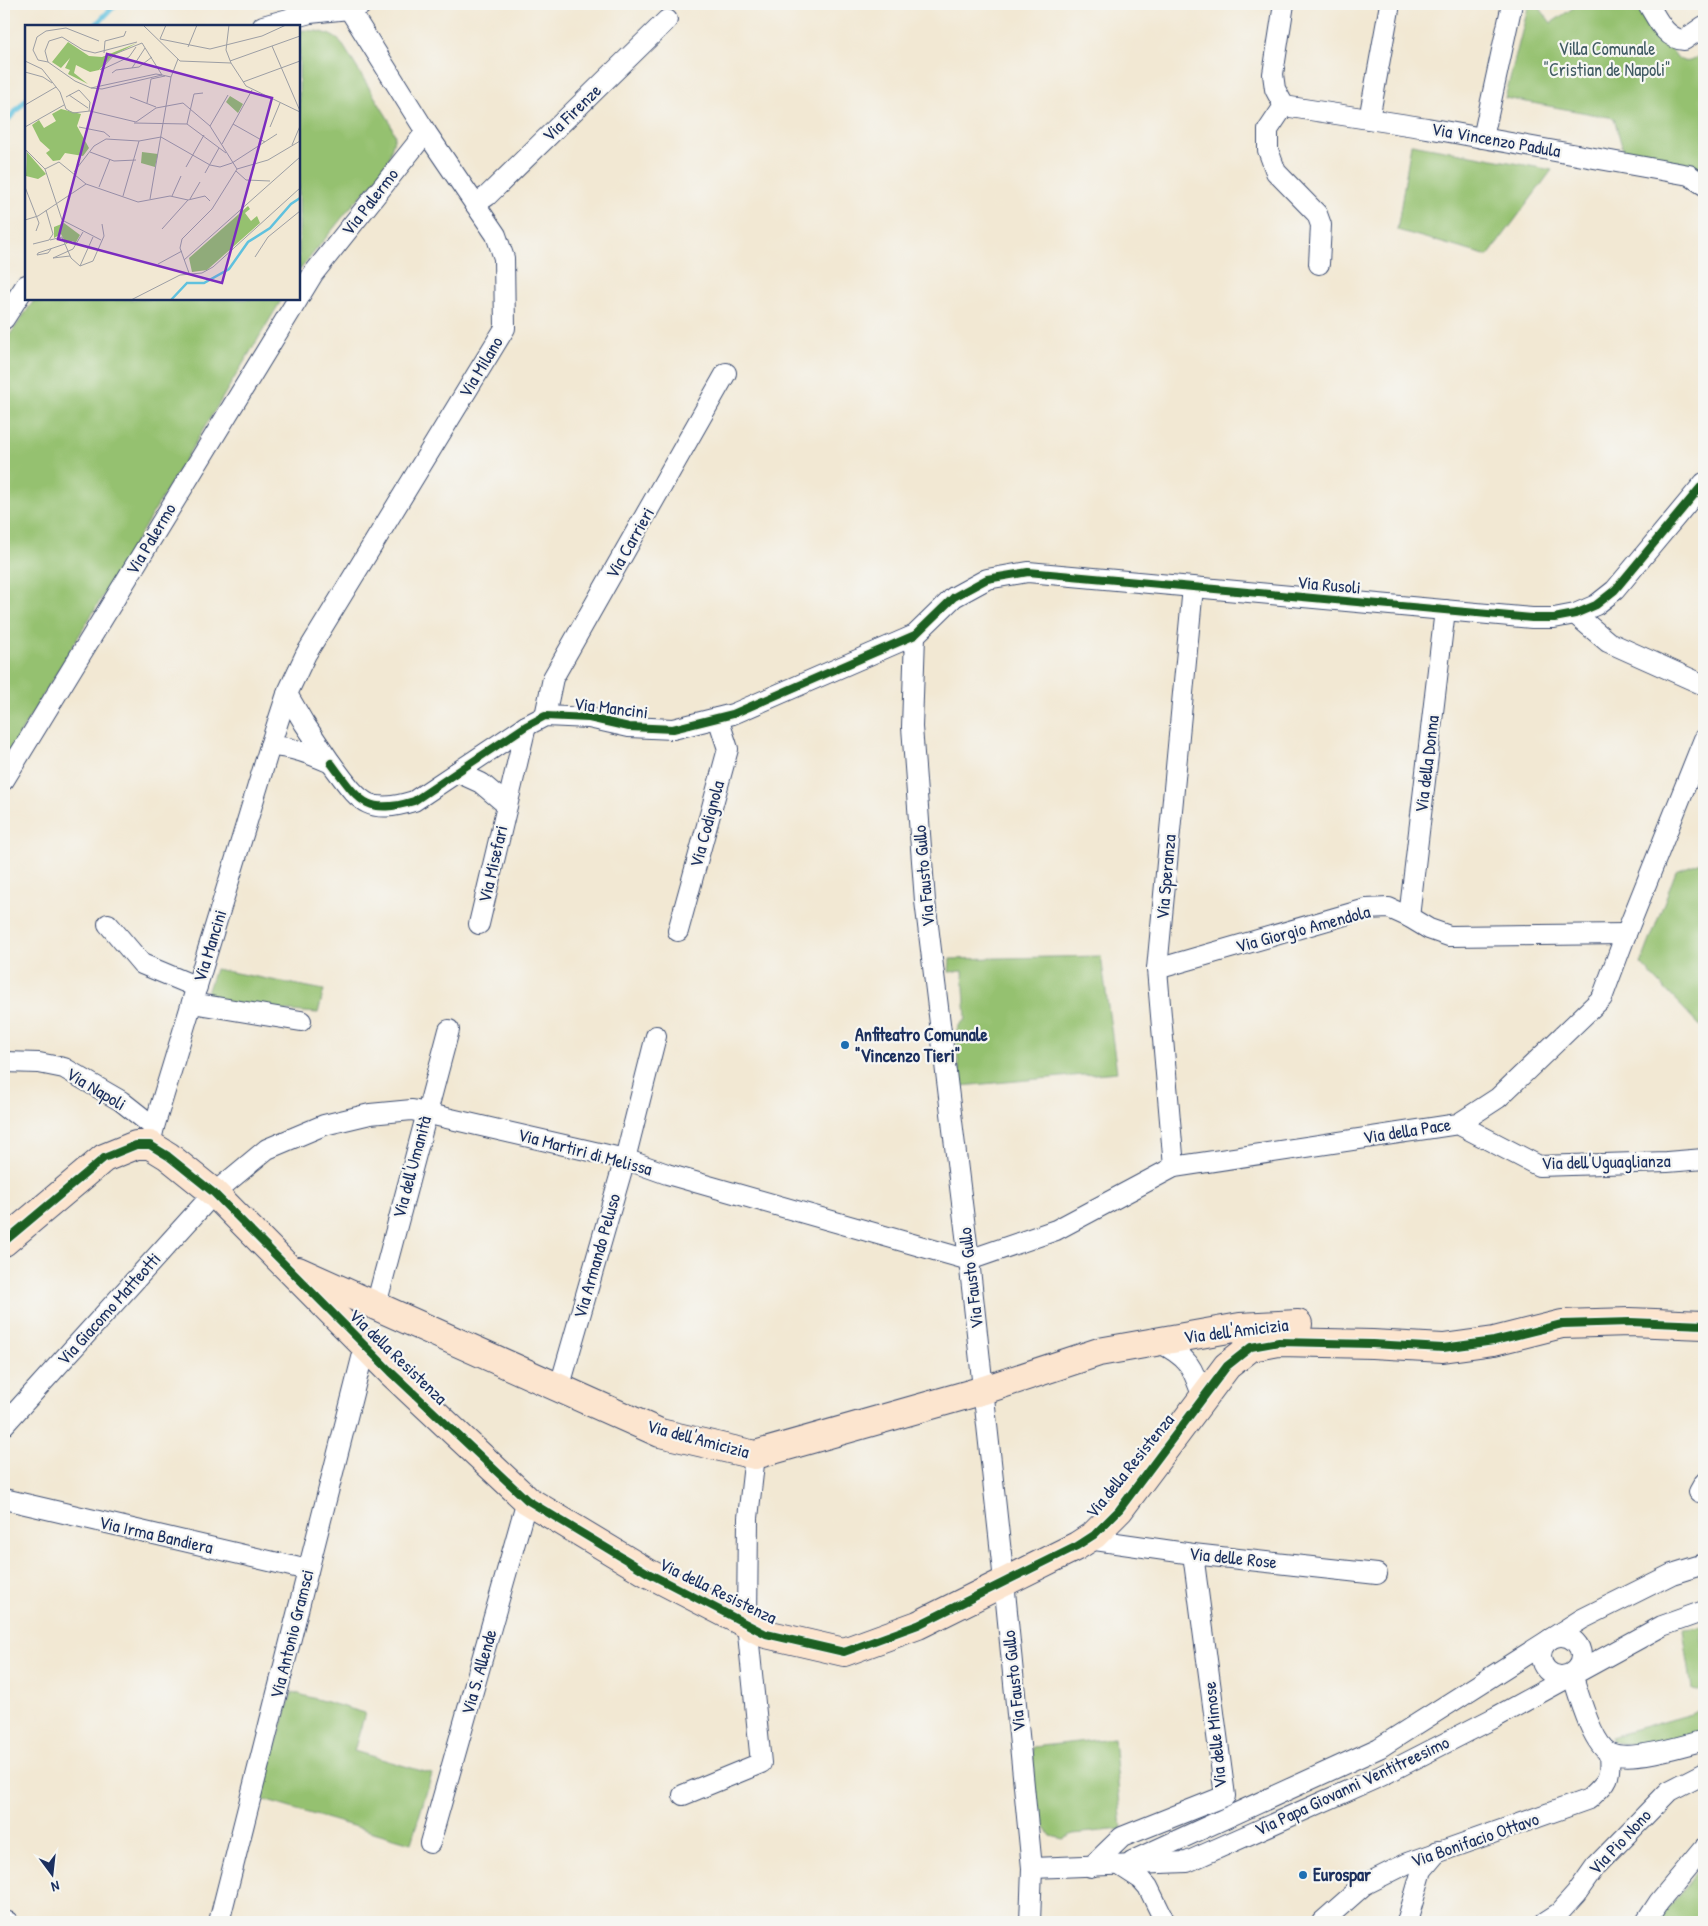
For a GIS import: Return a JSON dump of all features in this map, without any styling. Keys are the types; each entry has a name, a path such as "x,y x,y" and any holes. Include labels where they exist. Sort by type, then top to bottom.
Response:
{"street":[{"path":"1284,4 1272,74 1275,89 1284,106 1268,130 1268,150 1276,172 1317,214 1320,224 1319,264"},
{"path":"1369,119 1390,4"},
{"path":"1483,138 1512,4"},
{"path":"1648,4 1673,38 1684,40 1704,26"},
{"path":"267,25 310,13 356,6"},
{"name":"Via Milano","path":"287,694 306,654 505,328 504,258 496,235 426,132 356,6"},
{"name":"Via Firenze","path":"475,204 487,196 667,20"},
{"name":"Via Vincenzo Padula","path":"1284,106 1483,138 1689,175 1704,185"},
{"name":"Via Palermo","path":"300,295 313,274 426,132"},
{"path":"4,319 25,287"},
{"name":"Via Palermo","path":"4,780 297,300"},
{"name":"Via Carrieri","path":"545,716 553,678 726,373"},
{"name":"Via Rusoli","path":"915,635 954,597 988,579 1028,572 1532,618 1554,618 1575,614 1596,605 1615,590 1704,483"},
{"name":"Via Speranza","path":"1174,1167 1157,969 1192,587"},
{"name":"Via della Donna","path":"1409,917 1445,610"},
{"path":"1575,614 1608,642 1704,685"},
{"name":"Via Mancini","path":"545,716 589,718 630,728 673,729 733,714 915,635"},
{"name":"Via Fausto Gullo","path":"915,635 912,727 925,901 969,1260 1004,1581 1032,1868 1030,1922"},
{"path":"287,694 331,763 354,793 371,806 393,807 414,801 526,726 545,716"},
{"name":"Via Mancini","path":"152,1136 287,694"},
{"name":"Via Codignola","path":"678,931 728,749 718,718"},
{"name":"Via Misefari","path":"478,924 526,726"},
{"name":"Via della Pace","path":"969,1260 1056,1230 1174,1167 1458,1124 1498,1098 1602,998 1704,739"},
{"path":"270,746 302,751 331,763"},
{"name":"Via Misefari","path":"457,772 481,783 507,805"},
{"name":"Via Giorgio Amendola","path":"1157,969 1366,909 1389,908 1409,917 1428,929 1450,936 1626,934"},
{"path":"108,924 142,964 195,995 301,1021"},
{"name":"Via dell'Umanità","path":"367,1301 426,1113 449,1030"},
{"name":"Via Armando Peluso","path":"559,1389 625,1159 656,1036"},
{"name":"Via Napoli","path":"4,1062 39,1063 64,1068 121,1101 152,1136"},
{"name":"Via Martiri di Melissa","path":"214,1193 267,1149 324,1125 370,1114 412,1110 625,1159 667,1174 969,1260"},
{"name":"Via dell'Uguaglianza","path":"1458,1124 1539,1166 1704,1159"},
{"path":"4,1242 104,1158 136,1145 152,1136"},
{"name":"Via della Resistenza","path":"152,1136 168,1156 214,1193 365,1346 527,1500 648,1573 766,1634 844,1652 918,1625 1088,1539 1119,1510 1227,1366 1251,1347 1279,1342 1443,1348 1494,1341 1562,1324 1630,1322 1704,1325"},
{"name":"Via Giacomo Matteotti","path":"4,1425 214,1193"},
{"name":"Via dell'Amicizia","path":"286,1265 660,1433 755,1455 984,1390 1099,1352 1240,1327 1301,1324 1372,1344"},
{"path":"339,1320 346,1302 367,1301"},
{"name":"Via dell'Amicizia","path":"1158,1342 1178,1352 1194,1372 1203,1398"},
{"name":"Via Antonio Gramsci","path":"219,1922 365,1346"},
{"path":"683,1794 761,1763 747,1624 748,1518 755,1455"},
{"name":"Via Irma Bandiera","path":"4,1499 308,1570"},
{"name":"Via S. Allende","path":"430,1843 527,1500"},
{"name":"Via delle Rose","path":"1088,1539 1193,1554 1377,1574"},
{"name":"Via delle Mimose","path":"1091,1866 1122,1837 1224,1796 1193,1554"},
{"name":"Via Papa Giovanni Ventitreesimo","path":"1121,1866 1379,1748 1582,1619 1672,1574 1704,1564"},
{"name":"Via Papa Giovanni Ventitreesimo","path":"1032,1868 1186,1862 1381,1776 1496,1717 1662,1626 1704,1611"},
{"path":"1566,1636 1572,1639 1579,1647 1582,1657 1581,1663 1572,1674 1559,1677 1548,1672 1543,1666 1541,1654 1543,1647 1552,1638 1566,1636"},
{"path":"1572,1674 1598,1742 1609,1753 1629,1755 1649,1753 1704,1740"},
{"name":"Via Bonifacio Ottavo","path":"1322,1922 1364,1885 1408,1863 1589,1799 1608,1780 1610,1768 1609,1753"},
{"name":"Via Pio Nono","path":"1545,1922 1558,1913 1576,1894 1595,1867 1669,1791 1704,1773"},
{"path":"1646,1922 1659,1902 1704,1848"},
{"path":"1407,1922 1422,1870 1438,1851"},
{"path":"1121,1866 1141,1880 1148,1888 1165,1922"}],"green space":[{"name":"Villa Comunale \"Cristian de Napoli\"","path":"1529,4 1537,4 1551,23 1579,4 1639,4 1681,60 1692,60 1704,50 1704,167 1696,173 1625,157 1614,118 1505,98"},
{"path":"300,31 324,33 341,42 389,120 395,136 387,164 371,186 354,203 300,270"},
{"path":"1411,144 1552,170 1488,256 1397,230"},
{"path":"34,300 281,300 4,760 4,343"},
{"path":"1704,861 1704,1030 1641,964 1676,871"},
{"path":"1101,956 1117,1072 961,1086 955,1033 960,1024 966,1019 963,971 949,972 950,959"},
{"path":"215,969 324,990 318,1013 260,1009 205,999"},
{"path":"1704,1627 1704,1634 1701,1635 1704,1654 1704,1691 1692,1689 1683,1629"},
{"path":"292,1692 365,1713 354,1751 432,1774 411,1843 260,1799"},
{"path":"1704,1707 1704,1731 1632,1744 1612,1741 1610,1737 1695,1713"},
{"path":"1114,1738 1122,1829 1073,1834 1063,1839 1051,1836 1036,1816 1032,1747"},
{"path":"1704,1862 1704,1922 1657,1922"}],"waterway":[{"path":"96,25 116,4"},
{"path":"4,124 25,101"}],"cycle path":[{"path":"331,763 349,787 365,802 384,807 414,801 526,726 545,716 589,718 629,727 673,729 733,714 915,635 954,597 987,579 1028,572 1532,618 1554,618 1575,614 1596,605 1615,590 1704,483"},
{"path":"4,1242 104,1158 136,1145 150,1145 168,1156 214,1193 391,1372 527,1500 648,1573 766,1634 844,1652 918,1625 1077,1546 1094,1535 1119,1510 1227,1366 1251,1347 1279,1342 1443,1348 1494,1341 1562,1324 1630,1322 1704,1325"}],"place":[{"name":"Anfiteatro Comunale \"Vincenzo Tieri\"","path":"845,1045"},
{"name":"Eurospar","path":"1303,1875"}]}
